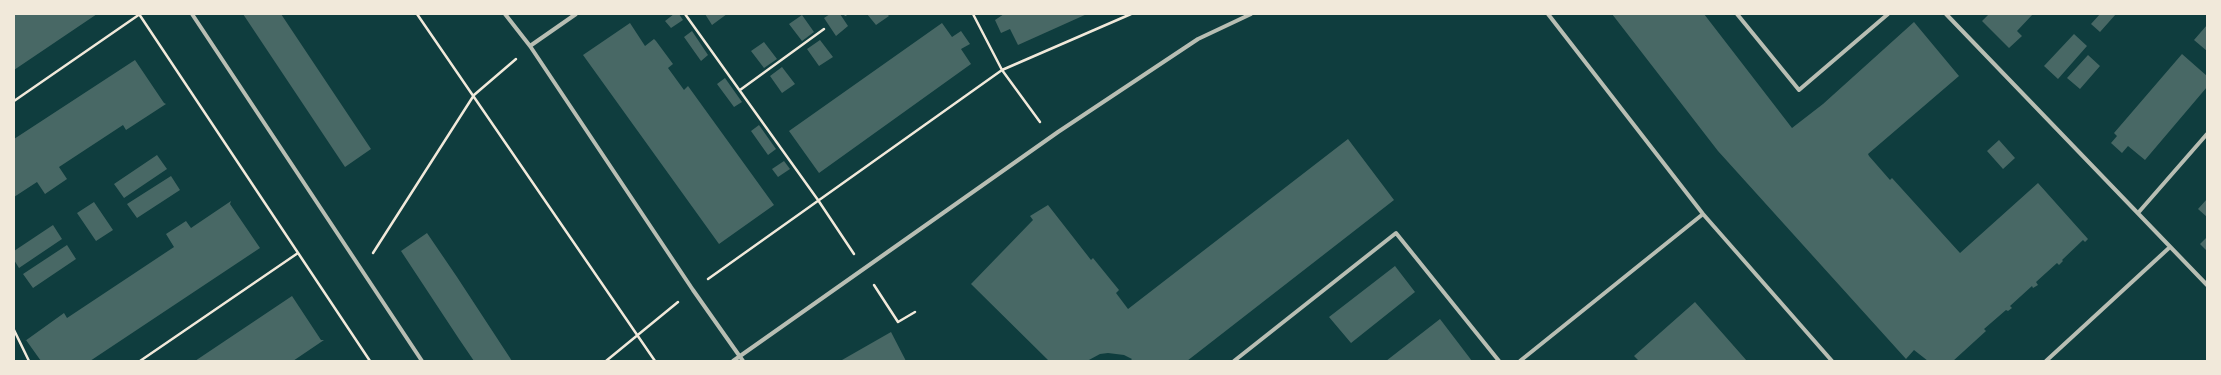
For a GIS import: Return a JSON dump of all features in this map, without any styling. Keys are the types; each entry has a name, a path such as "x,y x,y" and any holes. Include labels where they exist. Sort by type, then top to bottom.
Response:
{"street":[{"path":"192,14 422,361"},
{"path":"505,14 530,46 693,290 741,356 743,361"},
{"path":"530,46 576,14"},
{"path":"733,361 1051,137 1198,39 1252,14"},
{"path":"1548,14 1703,214 1832,361"},
{"path":"1737,14 1799,90 1888,14"},
{"path":"1946,14 2207,285"},
{"path":"2138,213 2207,134"},
{"path":"1520,361 1703,214"},
{"path":"1234,361 1396,233 1499,361"},
{"path":"2046,361 2170,247"}],"path":[{"path":"14,101 139,14 370,361"},
{"path":"417,14 655,361"},
{"path":"684,14 818,200 898,322 915,312"},
{"path":"973,14 1002,70 1051,137"},
{"path":"606,361 693,290 1002,70 1131,14"},
{"path":"740,90 824,29"},
{"path":"362,271 474,95 530,46"},
{"path":"140,361 298,253"},
{"path":"14,330 29,361"}],"building":[{"path":"14,14 97,14 14,70"},
{"path":"243,14 281,14 371,149 345,167"},
{"path":"674,14 679,14 683,20 671,28 665,21"},
{"path":"705,14 727,14 712,25"},
{"path":"830,14 840,14 848,26 836,36 824,18"},
{"path":"867,14 887,14 889,16 876,25"},
{"path":"1004,14 1087,14 1018,45 1010,29 1001,33 995,20"},
{"path":"1612,14 1704,14 1792,128 1823,104 1914,22 1959,76 1868,154 1869,156 1890,180 1892,178 1960,253 2038,183 2088,239 2085,242 2083,240 2062,260 2063,261 2059,265 2057,263 2036,282 2038,285 2033,288 2032,286 2010,306 2012,308 2008,311 2006,310 1984,329 1986,331 1953,361 1928,361 1914,350 1906,359 1718,151"},
{"path":"1989,14 2033,14 2017,31 2022,36 2009,48 1982,21"},
{"path":"2100,14 2116,14 2100,32 2091,24"},
{"path":"802,15 814,32 802,41 789,24"},
{"path":"630,23 645,46 654,39 656,41 673,64 668,68 684,90 688,86 774,205 719,244 583,55"},
{"path":"942,23 952,37 961,31 970,44 961,49 971,64 819,173 789,131"},
{"path":"2207,25 2207,51 2194,40"},
{"path":"692,31 708,55 701,61 684,37"},
{"path":"2074,34 2087,46 2058,79 2044,66"},
{"path":"820,40 833,57 819,66 807,49"},
{"path":"764,42 777,59 764,68 751,51"},
{"path":"2182,54 2207,76 2207,87 2145,160 2128,146 2122,153 2111,143 2117,136 2114,133"},
{"path":"2088,55 2100,66 2080,89 2067,78"},
{"path":"135,60 166,104 126,130 123,125 59,167 67,179 45,194 37,182 14,197 14,139"},
{"path":"782,67 795,84 782,93 770,76"},
{"path":"725,78 742,102 734,107 717,84"},
{"path":"759,125 776,149 768,155 751,131"},
{"path":"1348,139 1394,200 1187,361 1130,361 1132,359 1124,355 1108,353 1100,354 1087,361 1049,361 971,284 1033,220 1030,216 1048,205 1091,260 1093,258 1119,290 1116,293 1128,309"},
{"path":"1999,140 2015,158 2003,169 1987,151"},
{"path":"157,155 167,169 124,198 114,184"},
{"path":"784,161 790,169 778,177 772,169"},
{"path":"171,176 180,190 137,218 127,204"},
{"path":"2207,199 2207,217 2198,209"},
{"path":"231,201 230,204 260,248 90,361 41,361 26,340 64,313 67,318 174,247 166,234 186,221 191,228"},
{"path":"94,202 113,230 96,241 77,213"},
{"path":"53,225 62,239 19,268 14,260 14,251"},
{"path":"427,233 512,361 474,361 459,339 401,251"},
{"path":"2207,237 2207,251 2200,244"},
{"path":"67,245 76,259 33,288 23,274"},
{"path":"1395,266 1415,292 1351,343 1329,317"},
{"path":"292,296 321,340 324,340 293,361 195,361"},
{"path":"1695,302 1747,361 1639,361 1634,356"},
{"path":"1440,319 1472,361 1386,361"},
{"path":"891,332 906,361 842,360"}]}
